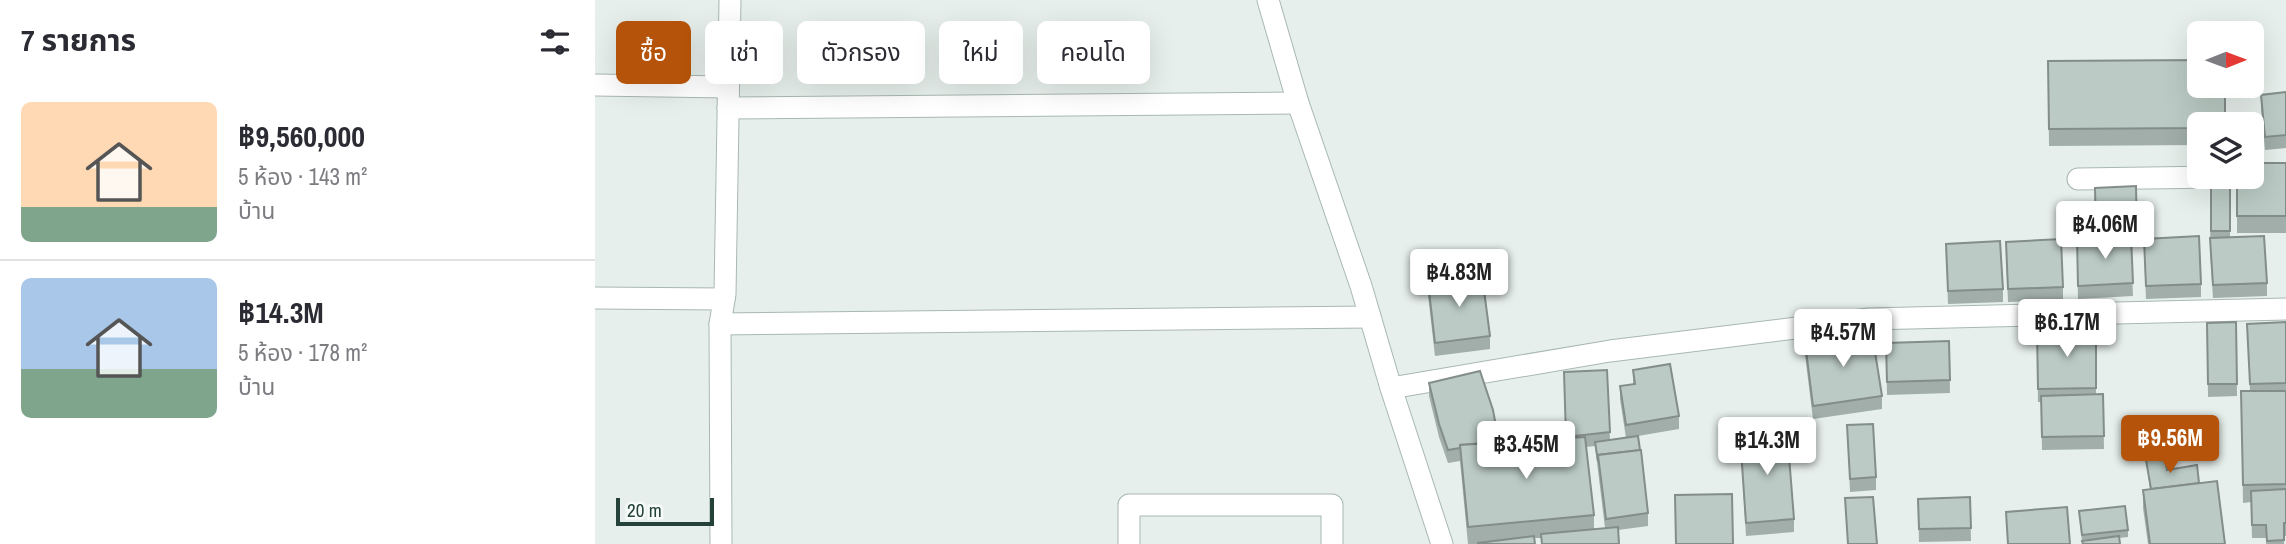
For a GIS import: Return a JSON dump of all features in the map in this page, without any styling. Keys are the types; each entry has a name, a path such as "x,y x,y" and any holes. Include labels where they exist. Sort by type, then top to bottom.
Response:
{"street":[{"path":"721,544 720,324 724,299 730,0"},
{"path":"1268,0 1298,103 1442,544"},
{"path":"595,86 728,87"},
{"path":"728,108 1298,103"},
{"path":"2078,179 2187,177"},
{"path":"595,298 724,299"},
{"path":"1391,388 1610,351 1869,319 2286,309"},
{"path":"720,324 1370,317"},
{"path":"1129,544 1129,505 1332,505 1332,544"}],"building":[{"path":"2187,60 2187,98 2225,98 2225,112 2187,112 2187,128 2049,129 2048,61"},
{"path":"2286,92 2286,135 2265,137 2261,98 2265,98 2265,95"},
{"path":"2264,163 2286,163 2286,216 2237,216 2237,189 2264,189"},
{"path":"2136,186 2137,232 2096,234 2095,188"},
{"path":"2211,189 2230,189 2230,231 2211,231"},
{"path":"2131,236 2133,283 2078,286 2077,238"},
{"path":"2199,236 2201,284 2146,286 2144,239"},
{"path":"2264,236 2267,283 2213,285 2210,238"},
{"path":"2061,239 2063,287 2008,289 2006,242"},
{"path":"2000,241 2003,289 1948,291 1946,244"},
{"path":"1482,275 1490,336 1435,343 1428,282"},
{"path":"2236,322 2237,384 2208,384 2207,323"},
{"path":"2286,322 2286,383 2250,384 2247,324"},
{"path":"2037,330 2096,330 2096,388 2038,389"},
{"path":"1872,333 1882,396 1813,406 1805,342"},
{"path":"1949,341 1950,380 1887,382 1886,343"},
{"path":"1670,364 1679,416 1626,425 1620,386 1635,384 1633,370"},
{"path":"1607,370 1610,432 1566,437 1564,372"},
{"path":"1480,371 1493,410 1499,442 1460,445 1460,448 1448,450 1429,383"},
{"path":"2241,391 2286,391 2286,484 2243,485"},
{"path":"2103,394 2104,436 2042,437 2041,396"},
{"path":"1873,424 1876,477 1850,479 1847,425"},
{"path":"1787,431 1794,519 1746,523 1740,435"},
{"path":"1638,436 1640,450 1598,455 1598,461 1595,442"},
{"path":"1585,437 1594,515 1468,527 1460,445"},
{"path":"1641,450 1648,513 1606,519 1598,455"},
{"path":"2165,457 2167,470 2197,465 2199,483 2151,489 2146,460"},
{"path":"2217,481 2225,544 2150,544 2143,490"},
{"path":"2286,489 2284,540 2267,541 2266,525 2252,525 2251,491"},
{"path":"1732,494 1733,544 1676,544 1675,495"},
{"path":"1873,497 1877,544 1848,544 1845,498"},
{"path":"1970,497 1971,528 1919,529 1918,499"},
{"path":"2125,506 2128,530 2082,535 2079,511"},
{"path":"2067,507 2070,544 2008,544 2006,512"},
{"path":"1618,527 1619,544 1542,544 1541,534"},
{"path":"1534,536 1535,544 1478,544 1478,543"},
{"path":"2119,536 2120,544 2083,544 2082,541"}]}
